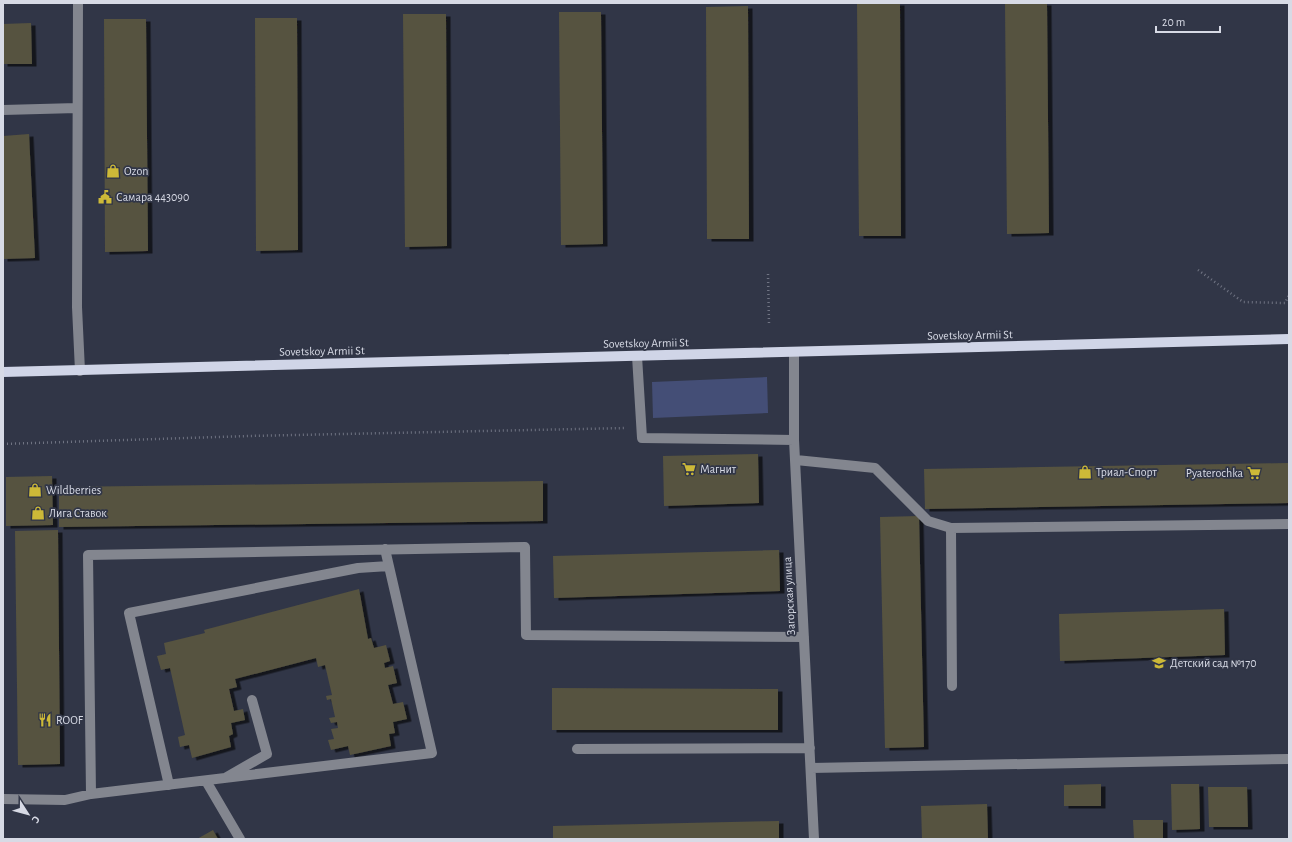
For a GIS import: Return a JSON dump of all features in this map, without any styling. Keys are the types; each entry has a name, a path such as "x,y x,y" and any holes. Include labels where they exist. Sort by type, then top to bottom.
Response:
{"main road":[{"name":"Sovetskoy Armii St","path":"3,372 1289,339"}],"street":[{"path":"78,3 77,308 80,371"},
{"path":"3,110 77,108"},
{"name":"Загорская улица","path":"794,352 794,440 814,839"},
{"path":"637,356 642,438 794,440"},
{"path":"796,460 875,468 928,521 951,528 1289,524"},
{"path":"951,528 952,686"},
{"path":"91,794 88,555 525,547 526,635 804,637"},
{"path":"3,799 65,800 91,794 222,780 432,754 385,549"},
{"path":"169,785 129,613 358,568 389,566"},
{"path":"222,780 267,754 252,700"},
{"path":"577,748 810,748"},
{"path":"811,768 1289,759"},
{"path":"206,781 240,839"}],"path":[{"path":"1198,270 1243,302 1285,303 1289,295"},
{"path":"768,274 769,324"},
{"path":"3,444 256,436 641,428"}],"shaded area":[{"path":"767,377 768,413 653,418 652,382"}],"building":[{"path":"900,3 901,236 859,236 857,4"},
{"path":"1005,3 1047,3 1049,233 1007,234"},
{"path":"748,6 749,239 707,239 706,7"},
{"path":"559,12 601,12 603,244 561,245"},
{"path":"403,14 446,14 447,246 405,247"},
{"path":"255,18 297,18 298,250 256,251"},
{"path":"104,19 146,19 148,251 105,252"},
{"path":"31,23 32,64 3,64 3,24"},
{"path":"29,134 35,258 3,259 3,136"},
{"path":"758,454 759,503 664,506 663,456"},
{"path":"1289,463 1289,503 925,509 924,469"},
{"path":"52,476 53,525 6,526 6,477"},
{"path":"543,481 543,521 59,527 59,487"},
{"path":"919,516 924,747 885,748 880,517"},
{"path":"58,530 60,764 18,765 15,531"},
{"path":"779,550 780,591 554,598 553,556"},
{"path":"359,589 368,639 371,638 374,648 386,645 390,661 384,663 385,668 393,666 397,683 388,685 393,704 403,702 407,719 393,722 395,733 389,734 391,746 350,755 348,746 331,750 328,740 334,739 331,729 338,728 337,722 331,723 329,718 335,717 331,699 327,700 326,696 332,695 325,665 318,667 316,658 235,679 237,687 229,689 234,711 243,709 245,720 231,723 233,734 229,736 231,747 192,758 189,745 180,747 178,737 185,735 170,668 161,670 157,656 166,654 164,643 205,633 204,630"},
{"path":"1224,609 1225,655 1060,661 1059,614"},
{"path":"552,688 778,689 778,730 552,730"},
{"path":"1101,784 1101,806 1064,806 1064,785"},
{"path":"1171,784 1199,784 1200,829 1172,830"},
{"path":"1208,787 1247,787 1248,827 1209,827"},
{"path":"987,804 988,839 922,839 921,806"},
{"path":"1133,820 1163,820 1163,839 1134,839"},
{"path":"779,821 779,839 553,839 553,826"},
{"path":"213,830 218,839 197,839"}],"place":[{"name":"Ozon","path":"113,171"},
{"name":"Самара 443090","path":"105,197"},
{"name":"Магнит","path":"689,469"},
{"name":"Триал-Спорт","path":"1085,472"},
{"name":"Pyaterochka","path":"1254,473"},
{"name":"Wildberries","path":"35,490"},
{"name":"Лига Ставок","path":"38,513"},
{"name":"Детский сад №170","path":"1159,663"},
{"name":"ROOF","path":"45,720"}]}
